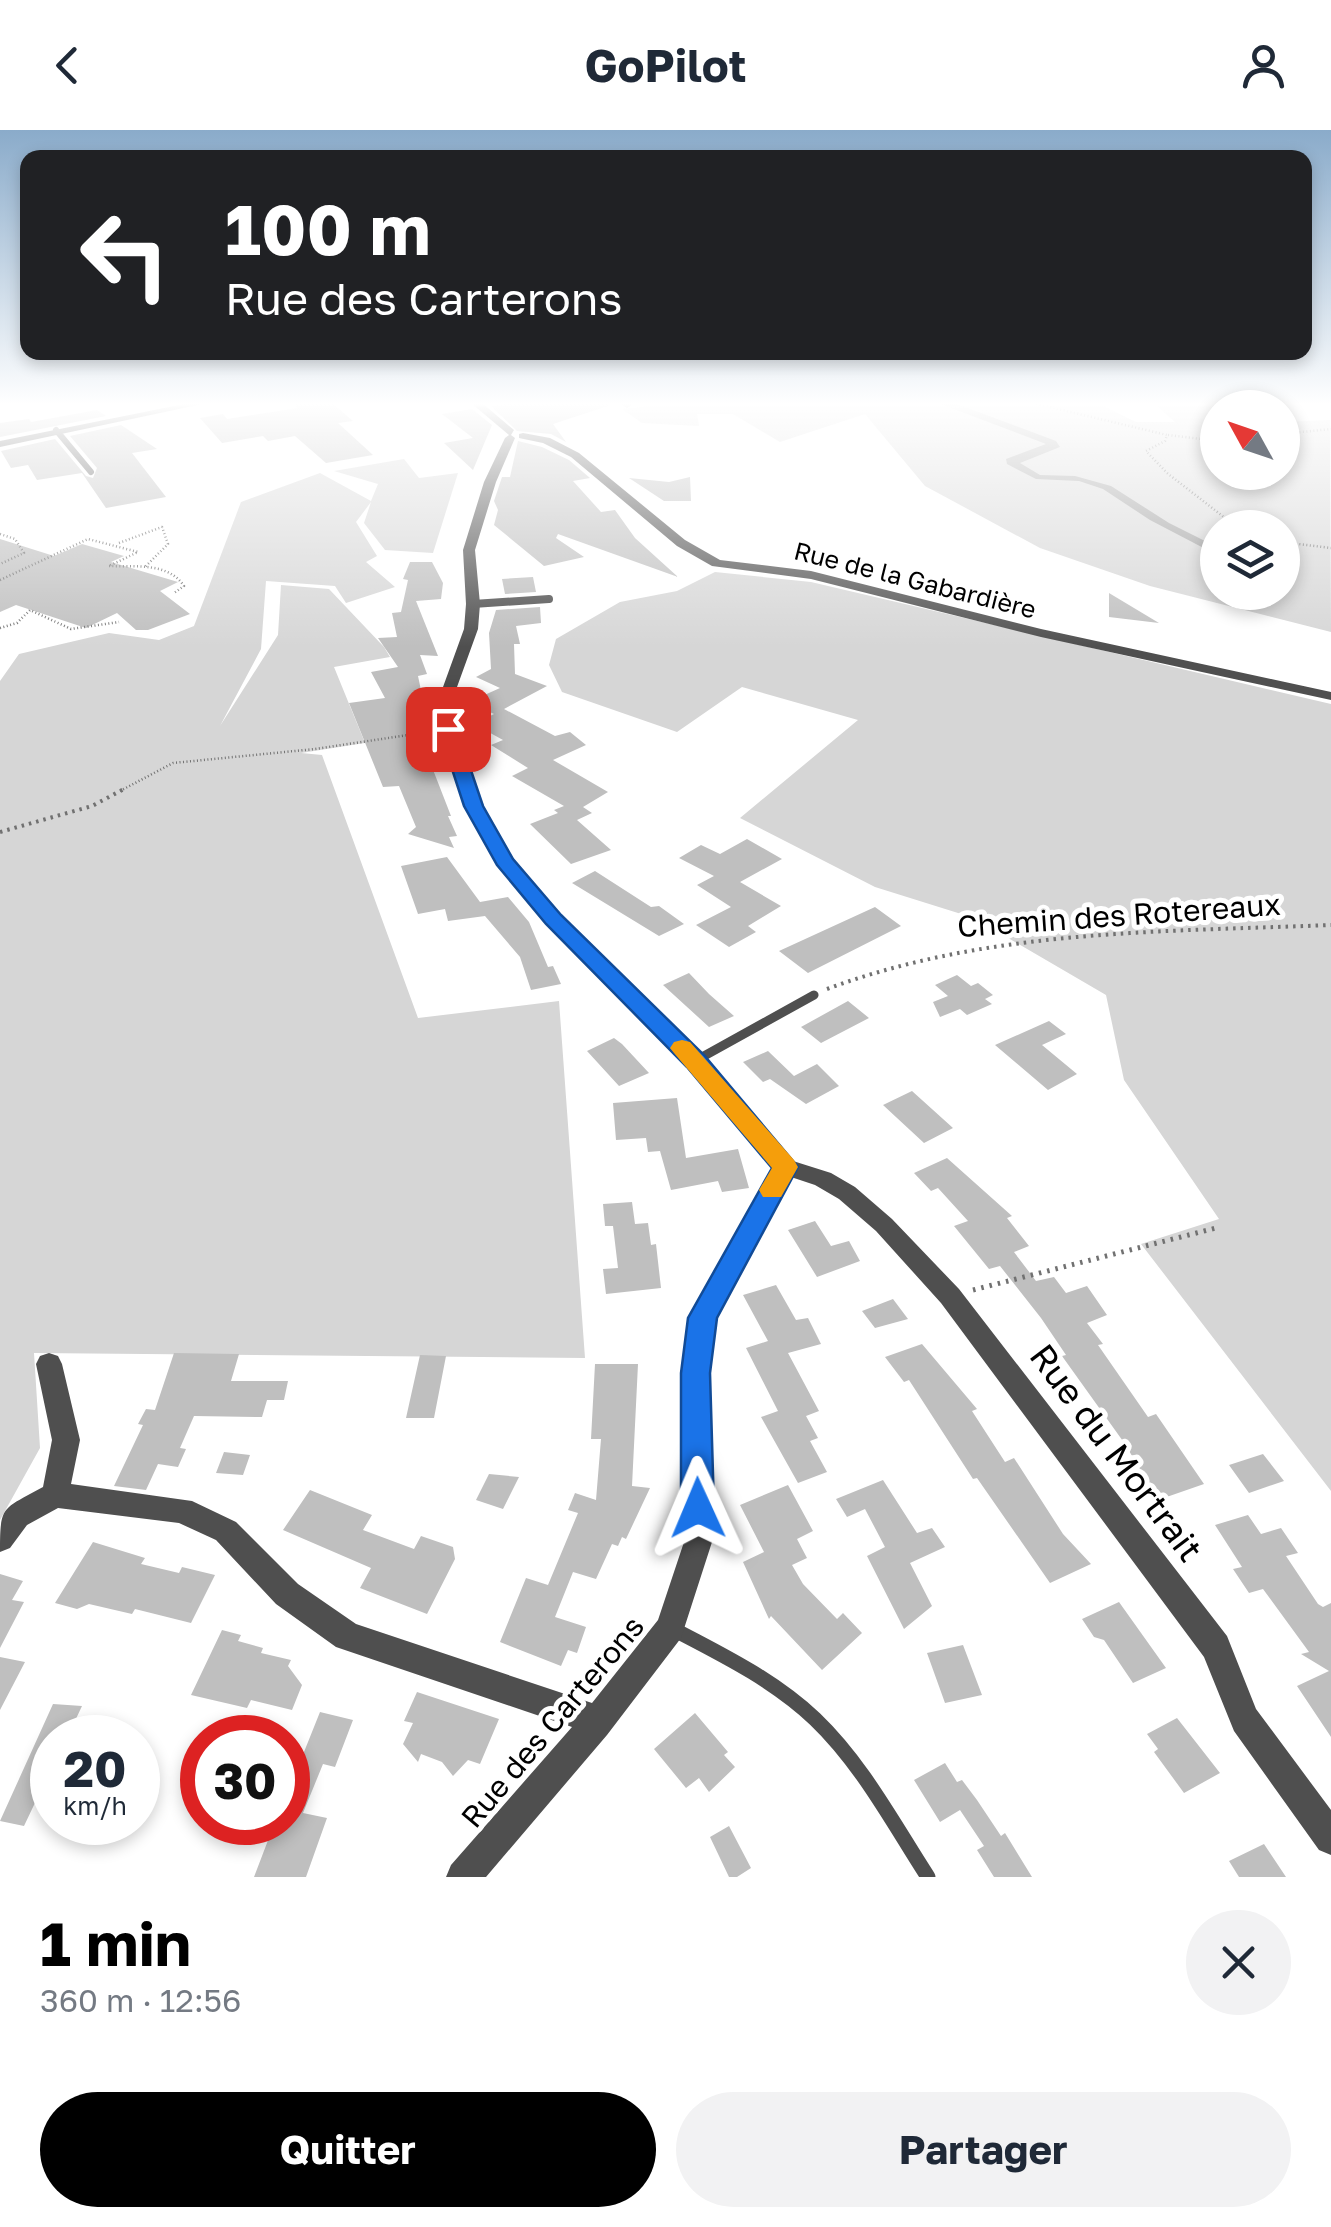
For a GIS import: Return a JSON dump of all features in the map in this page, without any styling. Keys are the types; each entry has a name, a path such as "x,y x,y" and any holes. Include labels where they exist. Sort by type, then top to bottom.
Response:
{"street":[{"path":"489,485 469,550 471,629 450,687 448,729 474,806 504,861 554,919 696,1061 785,1167"},
{"name":"Rue de la Gabardière","path":"611,485 680,543 717,563 849,583 1041,633 1331,696"},
{"name":"Rue du Mortrait","path":"785,1167 823,1178 848,1193 884,1225 950,1296 1216,1647 1246,1720 1331,1838"},
{"name":"Rue des Carterons","path":"463,1877 596,1724 670,1628 698,1542 696,1373 703,1318 785,1167"},
{"path":"49,1364 66,1440 55,1495"},
{"path":"0,1539 17,1516 55,1495 182,1510 226,1531 286,1594 347,1636 487,1680 580,1714 596,1724"}],"lane":[{"path":"473,604 549,599"},
{"path":"696,1061 814,995"},
{"path":"670,1628 712,1650 812,1716 840,1746 928,1877"}],"path":[{"path":"1182,485 1219,510"},
{"path":"116,544 162,527 168,544 144,568"},
{"path":"0,534 15,539 24,552 0,564"},
{"path":"0,580 88,539 138,552 109,566 164,570 180,577 184,586 174,593"},
{"path":"1300,544 1331,548"},
{"path":"1,627 18,623 30,610 80,630 119,622"},
{"path":"0,832 92,806 173,763 315,749 448,729"},
{"name":"Chemin des Rotereaux","path":"814,995 871,970 1029,942 1331,925"},
{"path":"950,1296 1216,1228"}],"shaded area":[{"path":"289,485 341,485 371,501 378,485 454,485 433,553 385,550 364,523 371,502 356,522 377,556 366,562 395,587 346,603 335,586 266,581 261,649 220,726 278,635 281,585 329,589 390,657 334,667 365,743 301,753 322,755 418,1018 559,1001 585,1358 34,1353 40,1448 0,1520 0,681 19,654 109,633 159,640 194,626 241,502"},
{"path":"924,485 1200,485 1200,490 1300,490 1300,485 1330,485 1331,632 1244,610 1300,610 1300,510 1200,510 1200,599 1040,548"},
{"path":"1090,485 1111,486 1200,538 1200,546"},
{"path":"715,572 811,582 1331,704 1331,1491 1141,1244 1219,1219 1124,1080 1106,995 974,918 875,887 740,818 858,720 742,687 677,732 562,692 549,665 556,639 620,602 677,591"}],"building":[{"path":"90,485 156,485 166,497 106,508"},
{"path":"499,485 576,485 601,512 615,510 635,538 678,577 558,534 556,538 584,557 544,566 494,525 498,510 494,501"},
{"path":"639,485 690,485 691,501 664,501"},
{"path":"0,539 54,556 82,544 124,556 111,562 178,582 160,591 190,614 148,630 136,630 117,613 86,628 16,605 0,612"},
{"path":"410,562 432,562 443,583 441,599 416,601 438,656 420,655 427,674 418,676 427,719 423,720 425,727 410,728 424,763 430,762 451,816 457,836 449,837 454,848 408,834 416,827 399,786 383,787 349,703 385,698 371,672 398,667 378,638 397,637 392,613 401,612 408,580 403,579"},
{"path":"533,577 536,592 505,594 502,579"},
{"path":"1109,593 1159,623 1109,617"},
{"path":"540,607 541,623 516,626 520,644 514,644 515,674 547,686 504,709 555,736 570,732 586,745 553,760 608,792 583,807 592,813 577,820 611,850 571,864 530,824 558,813 554,810 564,806 512,776 528,768 491,745 503,740 474,724 494,714 469,702 500,688 476,677 491,669 489,633 496,610"},
{"path":"747,839 782,859 740,882 781,906 748,926 756,932 729,947 696,925 731,907 697,885 714,876 679,858 701,845 720,854"},
{"path":"447,857 480,902 508,897 529,922 548,967 553,966 561,984 531,990 520,957 485,916 448,921 445,909 418,914 401,866"},
{"path":"595,871 684,924 659,936 572,883"},
{"path":"875,907 901,926 808,973 779,951"},
{"path":"689,973 734,1016 709,1027 663,985"},
{"path":"957,975 971,986 978,983 993,995 985,999 992,1004 967,1015 960,1009 940,1017 933,1002 948,996 935,985"},
{"path":"848,1001 869,1018 821,1043 801,1027"},
{"path":"1049,1021 1066,1034 1042,1045 1077,1074 1048,1090 995,1045"},
{"path":"614,1038 649,1073 619,1086 587,1051"},
{"path":"768,1051 794,1076 817,1064 839,1086 806,1104 770,1079 763,1082 743,1062"},
{"path":"912,1091 953,1128 924,1143 883,1105"},
{"path":"677,1098 686,1158 738,1149 749,1188 722,1192 718,1181 671,1190 660,1151 648,1152 646,1138 616,1140 613,1103"},
{"path":"947,1158 1012,1216 1007,1218 1029,1246 1014,1252 1036,1281 1054,1277 1066,1293 1087,1286 1107,1315 1087,1323 1103,1344 1098,1345 1148,1417 1156,1414 1204,1484 1158,1500 1041,1318 1000,1266 989,1269 954,1226 968,1221 938,1188 931,1191 914,1173"},
{"path":"632,1202 635,1224 648,1223 651,1245 656,1244 661,1288 606,1294 603,1269 618,1268 613,1226 605,1226 603,1204"},
{"path":"815,1221 831,1246 849,1241 860,1261 817,1277 788,1230"},
{"path":"776,1285 796,1320 808,1318 821,1344 788,1353 819,1411 806,1416 818,1438 810,1441 827,1472 798,1483 761,1417 778,1411 746,1348 768,1341 743,1295"},
{"path":"893,1299 908,1319 875,1328 862,1311"},
{"path":"922,1344 977,1409 972,1411 1005,1462 1014,1458 1063,1534 1091,1564 1050,1583 977,1478 973,1479 909,1380 904,1382 885,1357"},
{"path":"174,1353 239,1354 231,1381 288,1381 284,1400 267,1400 262,1417 194,1416 180,1448 186,1449 178,1467 158,1464 146,1490 114,1486 143,1425 138,1424 146,1409 155,1410"},
{"path":"420,1355 446,1356 434,1418 406,1418"},
{"path":"595,1364 638,1364 632,1486 650,1488 626,1539 622,1537 618,1546 612,1544 596,1579 573,1572 555,1617 586,1627 577,1653 568,1650 561,1666 500,1642 526,1578 548,1585 578,1513 568,1510 575,1493 596,1500 601,1439 591,1439"},
{"path":"224,1452 250,1455 243,1475 216,1473"},
{"path":"1263,1454 1284,1481 1249,1493 1229,1465"},
{"path":"489,1474 519,1477 503,1509 476,1500"},
{"path":"883,1480 917,1533 932,1528 945,1547 910,1563 932,1606 904,1629 867,1556 885,1547 865,1509 847,1517 836,1499"},
{"path":"788,1485 813,1531 797,1539 807,1558 792,1565 803,1584 837,1619 843,1613 862,1633 822,1670 771,1616 769,1619 743,1562 764,1552 740,1505"},
{"path":"310,1490 372,1515 363,1530 414,1549 421,1536 453,1547 455,1559 427,1614 360,1588 371,1568 283,1530"},
{"path":"1248,1515 1261,1534 1281,1528 1298,1553 1286,1556 1318,1604 1323,1607 1331,1603 1331,1737 1297,1686 1329,1671 1301,1654 1309,1652 1263,1589 1249,1593 1233,1569 1242,1567 1215,1525"},
{"path":"93,1542 145,1558 141,1564 179,1573 182,1567 215,1575 191,1623 135,1609 132,1614 89,1604 77,1609 55,1603"},
{"path":"0,1574 23,1581 12,1600 24,1602 0,1648"},
{"path":"1119,1602 1166,1668 1133,1683 1104,1640 1094,1637 1082,1619"},
{"path":"222,1630 241,1635 238,1641 263,1648 261,1653 291,1660 288,1666 302,1685 292,1710 251,1700 247,1708 191,1695"},
{"path":"963,1645 982,1695 945,1703 927,1653"},
{"path":"0,1657 25,1662 0,1710"},
{"path":"417,1692 499,1719 480,1764 468,1760 453,1776 442,1762 421,1754 418,1762 403,1744 413,1723 404,1721"},
{"path":"53,1704 82,1706 78,1715 48,1715"},
{"path":"320,1712 353,1720 335,1767 323,1764 310,1796 310,1737"},
{"path":"695,1713 728,1752 724,1755 735,1767 709,1792 699,1778 686,1788 654,1749"},
{"path":"1177,1718 1220,1773 1184,1793 1154,1752 1158,1749 1147,1734"},
{"path":"30,1755 30,1813 24,1826 0,1821"},
{"path":"945,1763 957,1782 962,1780 1001,1836 1005,1833 1032,1877 994,1877 977,1850 984,1846 960,1810 940,1822 914,1780"},
{"path":"310,1814 327,1818 306,1877 254,1877 266,1845 310,1845"},
{"path":"729,1826 751,1868 737,1877 729,1877 710,1837"},
{"path":"1264,1844 1286,1877 1239,1877 1229,1861"}],"slow traffic":[{"path":"682,1048 731,1100 785,1167 772,1190"}],"route":[{"path":"448,729 474,806 504,861 554,919 696,1061 785,1167 703,1318 696,1373 698,1508"}]}
